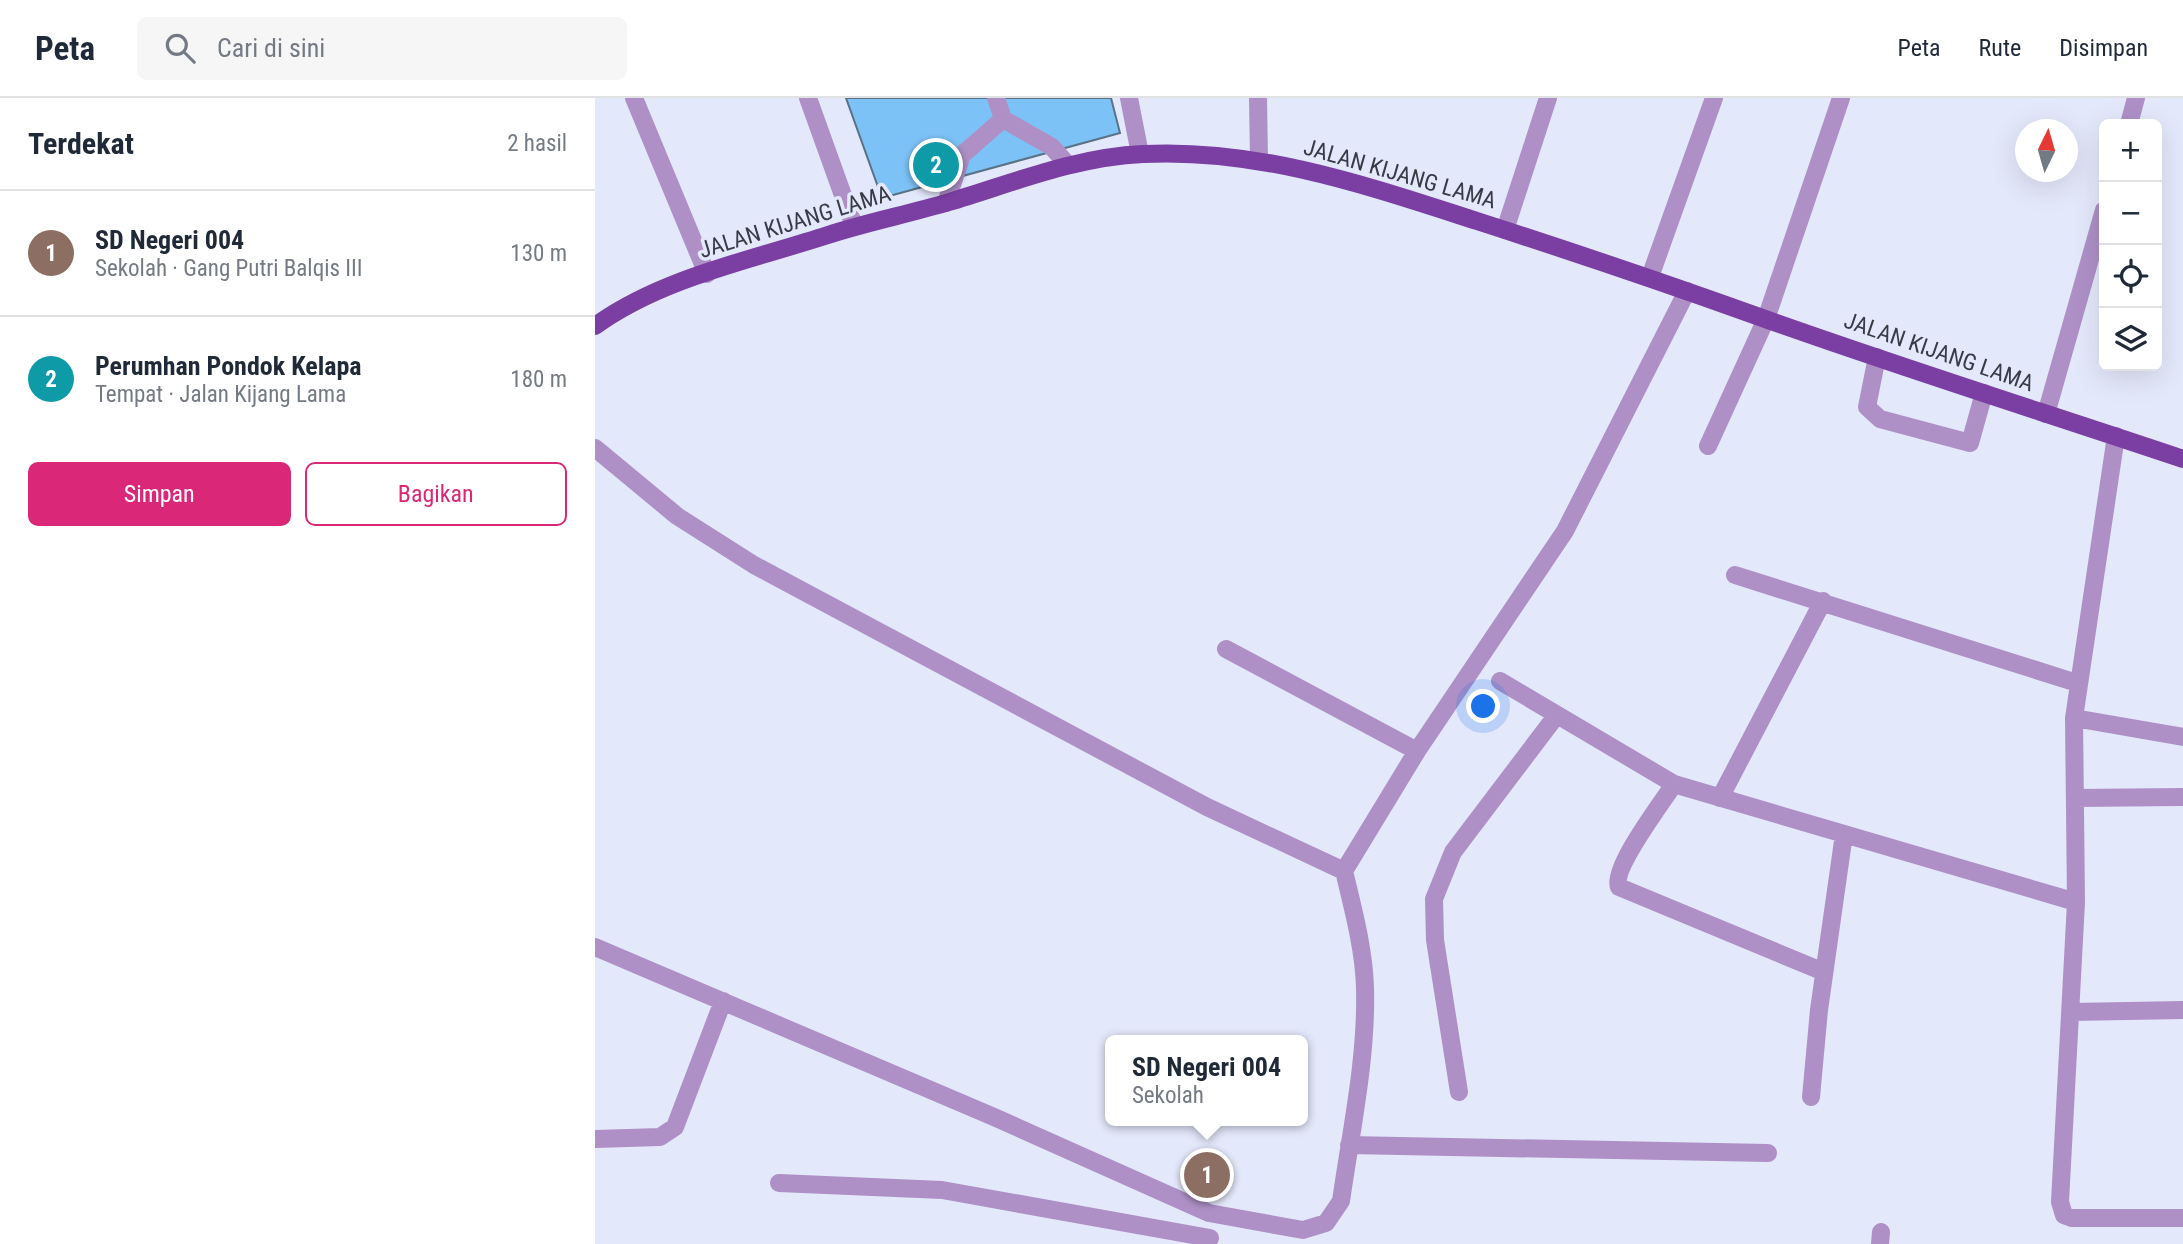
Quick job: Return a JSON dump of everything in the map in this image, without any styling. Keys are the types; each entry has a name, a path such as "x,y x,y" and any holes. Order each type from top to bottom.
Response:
{"main road":[{"name":"JALAN KIJANG LAMA","path":"595,326 616,311 647,296 706,274 855,226 946,203 1067,164 1140,153 1195,153 1259,160 1344,178 2183,458"}],"street":[{"path":"634,98 706,274"},
{"path":"808,98 855,226"},
{"path":"996,98 1003,120 1052,147 1067,164"},
{"path":"1129,98 1140,153"},
{"path":"1258,98 1259,160"},
{"path":"1505,230 1548,98"},
{"path":"1650,278 1714,98"},
{"path":"1708,446 1766,319 1841,98"},
{"path":"2130,119 2136,98"},
{"path":"946,203 962,155 1003,120"},
{"path":"2046,414 2099,228"},
{"path":"595,947 994,1117 1209,1213 1303,1230 1318,1227 1334,1216 1341,1201 1365,1024 1365,987 1359,936 1344,872 1417,751 1565,531 1688,291"},
{"path":"1877,357 1867,407 1880,419 1970,443 1984,393"},
{"path":"2116,436 2077,683 2074,718 2076,902 2061,1211 2073,1218 2183,1218"},
{"path":"595,448 677,516 754,565 1207,807 1344,872"},
{"path":"1735,575 2077,683"},
{"path":"1720,798 1823,601"},
{"path":"1226,649 1417,751"},
{"path":"1500,681 1674,784 2076,902"},
{"path":"1459,1092 1435,940 1434,899 1453,852 1556,716"},
{"path":"2074,718 2183,737"},
{"path":"1674,784 1622,864 1617,879 1619,887 1824,972"},
{"path":"2075,798 2183,797"},
{"path":"1811,1097 1824,972 1844,834"},
{"path":"595,1139 660,1137 675,1127 723,1001"},
{"path":"2071,1012 2183,1010"},
{"path":"1349,1145 1768,1153"},
{"path":"779,1183 942,1190 1210,1241 1209,1213"}],"building":[{"path":"846,98 1111,98 1120,133 882,198"}],"place":[{"name":"Perumhan Pondok Kelapa","path":"936,165"},
{"name":"SD Negeri 004","path":"1207,1175"}]}
